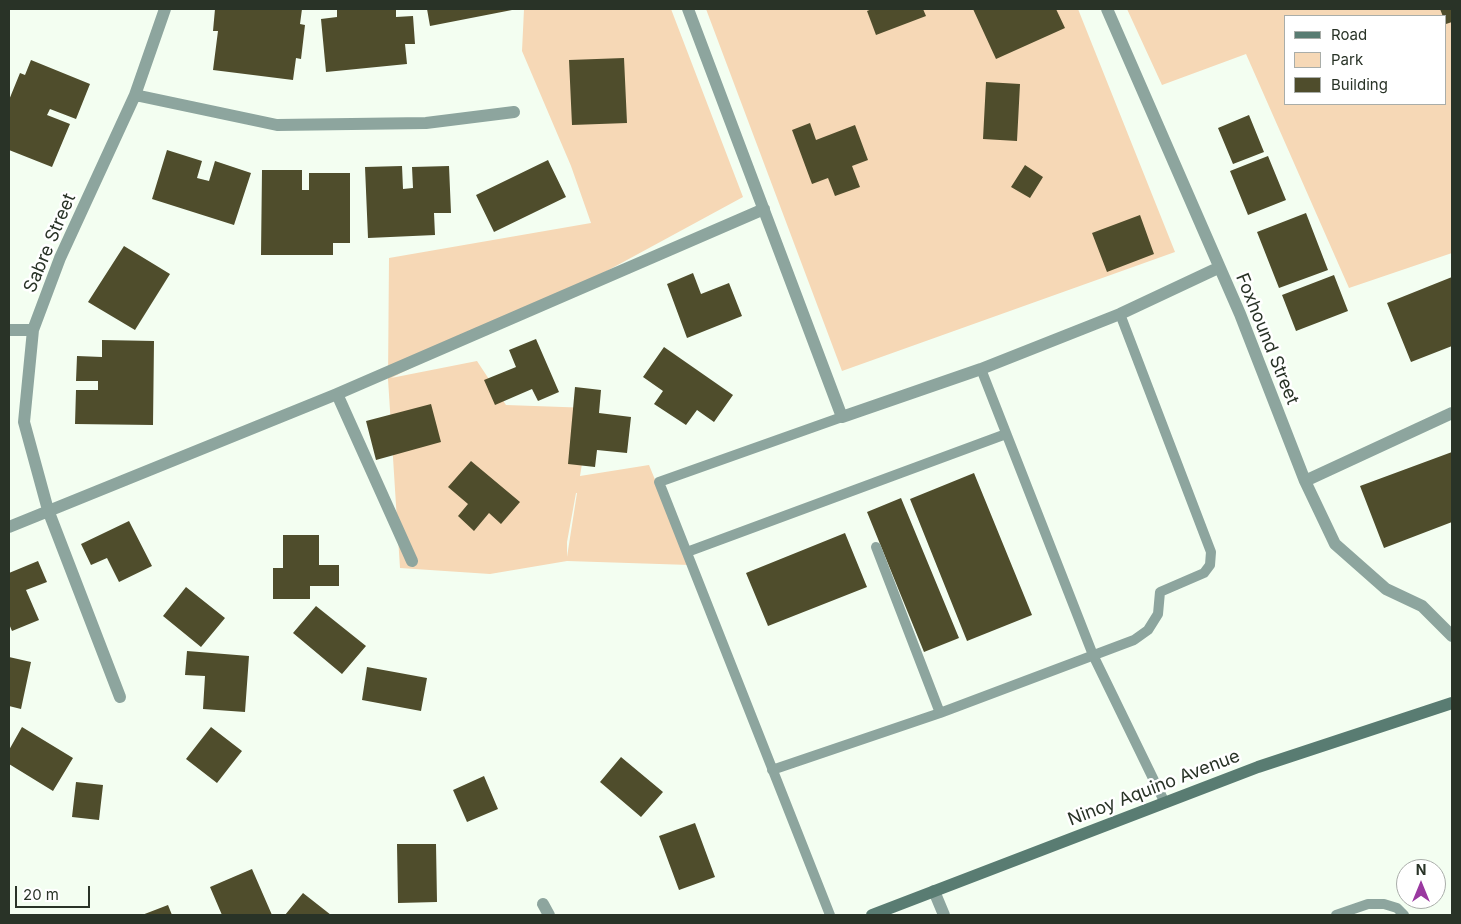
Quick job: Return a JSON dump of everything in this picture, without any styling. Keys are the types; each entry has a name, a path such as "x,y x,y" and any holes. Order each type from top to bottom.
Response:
{"main road":[{"name":"Ninoy Aquino Avenue","path":"872,915 1258,767 1452,703"}],"street":[{"name":"Sabre Street","path":"120,697 48,510 24,422 33,330 60,258 135,95 166,9"},
{"path":"688,9 842,417 980,369 1120,314 1218,268"},
{"name":"Foxhound Street","path":"1107,9 1218,268 1240,314 1305,481 1334,544 1386,590 1422,606 1452,636"},
{"path":"135,95 277,125 426,123 514,112"},
{"path":"9,527 338,394 764,209"},
{"path":"9,330 33,330"},
{"path":"338,394 412,561"},
{"path":"1305,481 1452,412"},
{"path":"934,891 944,915"}],"lane":[{"path":"772,770 940,713 1134,640 1148,630 1158,614 1160,592 1204,573 1210,565 1211,552 1120,314"},
{"path":"980,369 1094,655 1165,803"},
{"path":"830,915 659,482 842,417"},
{"path":"687,552 1006,434"},
{"path":"876,547 940,713"},
{"path":"1336,915 1368,904 1384,904 1397,908 1404,915"}],"green space":[{"path":"524,9 671,9 743,197 603,273 391,378 477,361 506,405 591,408 580,476 649,465 690,565 567,561 490,574 400,568 388,379 389,258 591,223 571,166 522,51","holes":["577,493 567,557 567,542"]},
{"path":"706,9 1078,9 1175,252 842,371"},
{"path":"1127,9 1452,9 1452,253 1349,288 1246,54 1162,85"}],"building":[{"path":"215,9 302,9 300,24 305,25 301,59 296,58 293,80 213,70 218,31 213,31"},
{"path":"337,9 396,9 396,17 413,16 415,44 405,44 407,64 326,72 321,19 337,17"},
{"path":"427,9 511,9 512,10 430,26"},
{"path":"872,9 923,9 926,16 876,35 867,11"},
{"path":"973,9 1056,9 1065,28 996,59"},
{"path":"1440,9 1452,9 1452,22 1446,24 1446,15 1442,15"},
{"path":"624,58 627,123 572,125 569,60"},
{"path":"31,60 90,84 76,119 50,109 47,115 70,124 52,167 9,150 9,100 20,73 25,75"},
{"path":"986,82 1020,84 1017,141 983,139"},
{"path":"1249,115 1264,152 1233,164 1218,128"},
{"path":"810,123 816,140 855,125 868,160 852,166 860,187 835,196 828,178 812,184 792,130"},
{"path":"167,150 202,161 197,178 209,181 215,161 251,173 234,225 152,199"},
{"path":"1268,156 1286,200 1248,215 1230,171"},
{"path":"548,160 566,197 494,232 476,195"},
{"path":"1025,165 1043,177 1030,198 1011,187"},
{"path":"402,166 403,189 413,188 412,167 449,166 451,213 434,213 435,235 368,238 365,167"},
{"path":"262,170 302,170 302,190 309,190 309,173 350,173 350,243 333,243 333,255 261,255"},
{"path":"1306,213 1328,270 1279,288 1257,232"},
{"path":"1140,215 1154,254 1107,272 1092,233"},
{"path":"124,246 170,274 135,330 88,302"},
{"path":"693,273 701,294 729,283 742,316 687,338 667,284"},
{"path":"1334,275 1348,311 1296,331 1282,295"},
{"path":"1452,277 1452,346 1411,362 1387,303"},
{"path":"536,339 559,392 538,401 532,389 495,405 484,380 516,367 509,350"},
{"path":"102,340 154,341 153,425 75,424 76,390 98,390 98,381 76,381 77,356 102,357"},
{"path":"664,347 733,395 714,422 697,410 686,425 654,404 663,391 643,377"},
{"path":"575,387 601,390 599,413 631,417 627,453 597,450 595,467 568,464"},
{"path":"431,404 441,442 376,460 366,421"},
{"path":"1452,452 1452,522 1384,548 1360,486"},
{"path":"471,461 520,502 501,524 489,513 474,531 458,516 468,504 448,487"},
{"path":"974,473 1032,615 967,641 910,499"},
{"path":"901,498 959,638 924,652 867,512"},
{"path":"129,521 152,566 119,582 107,558 91,565 81,544"},
{"path":"845,533 867,587 768,626 746,573"},
{"path":"283,535 319,535 319,565 339,565 339,586 310,586 310,599 273,599 273,568 283,568"},
{"path":"38,561 47,582 26,590 39,620 12,631 9,624 9,573"},
{"path":"186,587 225,618 201,647 163,616"},
{"path":"316,606 366,646 342,674 293,633"},
{"path":"187,651 249,656 245,712 203,709 205,676 185,675"},
{"path":"9,657 31,662 21,709 9,706"},
{"path":"367,667 427,678 421,711 362,700"},
{"path":"22,727 73,758 53,791 9,764 9,750"},
{"path":"211,727 242,751 217,783 186,759"},
{"path":"621,757 663,792 641,817 600,782"},
{"path":"484,776 498,809 467,822 453,790"},
{"path":"76,782 103,785 99,820 72,817"},
{"path":"695,823 715,877 679,890 659,836"},
{"path":"397,844 436,844 437,902 398,903"},
{"path":"252,869 272,915 222,915 210,887"},
{"path":"303,893 331,915 285,915"},
{"path":"168,905 172,915 142,915"}]}
